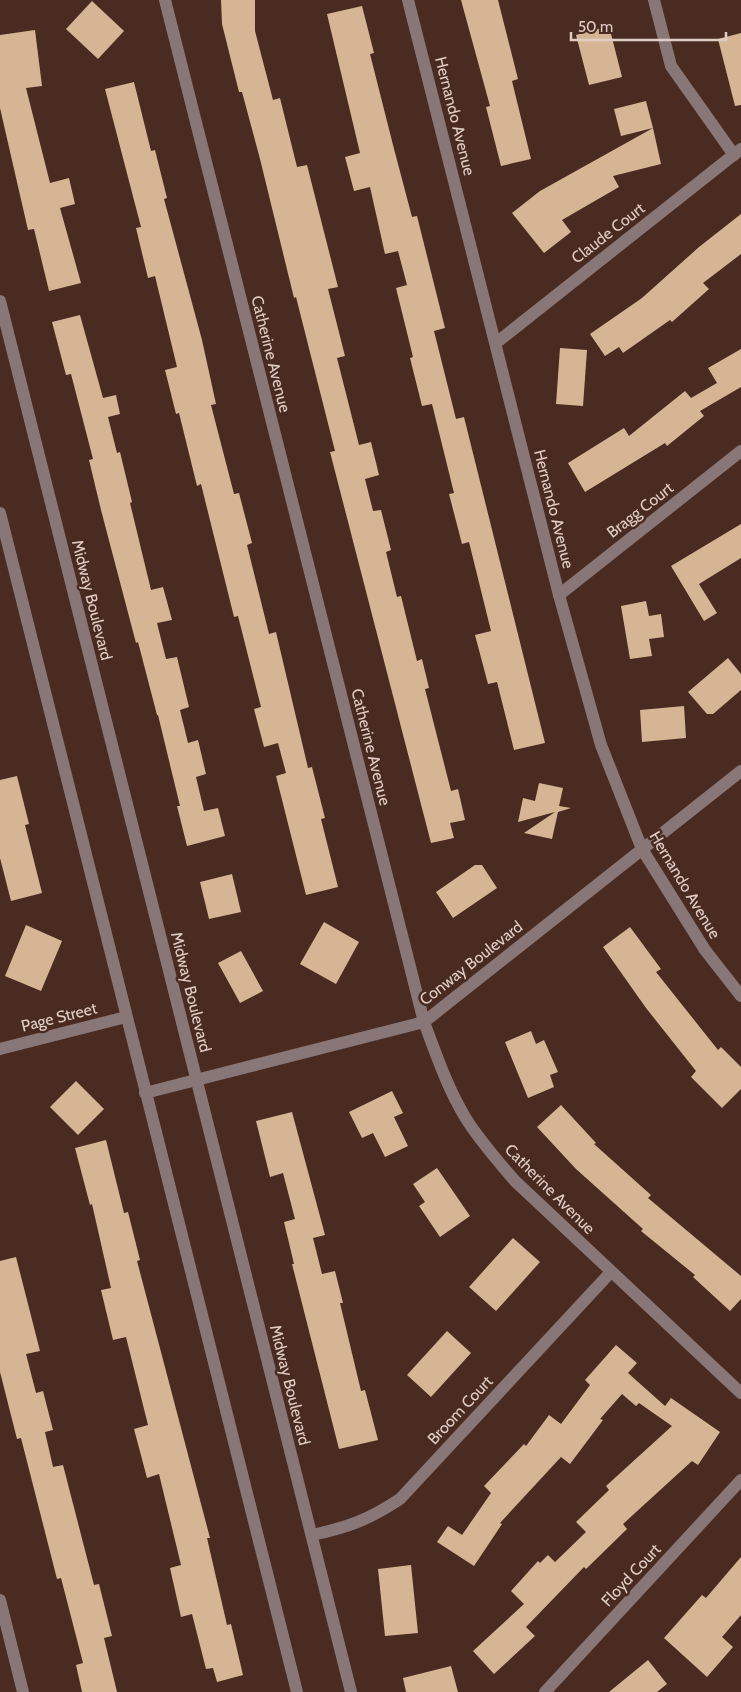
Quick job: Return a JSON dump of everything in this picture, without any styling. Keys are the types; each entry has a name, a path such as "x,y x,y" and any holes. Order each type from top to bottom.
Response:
{"street":[{"name":"Catherine Avenue","path":"165,0 424,1022 451,1090 483,1143 515,1181 741,1393"},
{"name":"Hernando Avenue","path":"408,0 559,595 601,745 642,849 705,950 741,996"},
{"path":"654,0 671,66 737,152"},
{"name":"Claude Court","path":"496,343 737,152"},
{"name":"Midway Boulevard","path":"0,301 351,1692"},
{"name":"Bragg Court","path":"559,595 741,451"},
{"path":"0,513 297,1692"},
{"name":"Conway Boulevard","path":"145,1093 424,1022 741,771"},
{"name":"Page Street","path":"0,1049 126,1017"},
{"name":"Broom Court","path":"312,1535 346,1527 374,1516 400,1499 610,1272"},
{"name":"Floyd Court","path":"545,1692 741,1480"},
{"path":"0,1600 23,1692"}],"building":[{"path":"221,0 255,0 255,31 273,100 280,98 297,167 307,165 338,287 328,289 345,356 337,358 359,445 371,442 379,475 365,479 373,511 381,510 391,550 386,552 397,597 401,596 417,661 422,659 429,688 425,689 451,791 458,789 465,820 450,823 454,838 431,843 330,452 335,451 296,297 294,298 260,159 242,92 239,92 222,24"},
{"path":"461,0 498,0 518,79 512,81 531,159 501,166 486,107 490,106"},
{"path":"92,1 124,31 98,59 66,29"},
{"path":"362,6 374,53 370,54 393,145 412,217 417,216 445,328 434,331 456,419 464,417 545,743 514,750 497,682 488,684 475,635 491,631 469,542 462,544 449,494 454,493 432,404 422,406 410,358 413,357 396,288 407,285 398,251 385,254 370,187 354,191 345,157 360,153 327,14"},
{"path":"609,26 622,77 589,85 576,35"},
{"path":"35,30 42,86 26,88 50,183 69,178 75,204 60,208 81,283 49,291 34,229 28,230 0,108 0,35"},
{"path":"741,33 741,105 735,106 718,39"},
{"path":"134,82 151,151 155,150 167,198 164,199 202,340 216,404 211,405 234,494 239,493 252,543 247,545 269,634 276,632 308,768 312,767 325,818 321,819 338,887 306,895 276,776 286,773 278,743 264,747 254,709 261,707 238,616 234,617 201,484 197,486 179,413 176,414 165,370 177,367 155,276 148,278 136,228 141,227 105,89"},
{"path":"646,101 653,128 621,136 614,109"},
{"path":"653,128 661,164 613,176 619,187 562,220 571,232 544,253 512,213 540,191"},
{"path":"741,214 741,254 703,283 709,289 672,322 670,320 623,353 619,347 605,356 590,334 642,298 699,247"},
{"path":"80,315 103,398 116,395 120,414 108,417 117,453 120,452 151,590 163,587 172,620 157,623 166,659 177,657 189,707 180,710 188,743 198,740 206,774 196,777 204,811 218,808 225,836 187,846 177,806 180,806 158,715 138,642 136,643 101,510 89,460 93,459 71,374 66,375 52,322"},
{"path":"560,348 587,350 583,406 556,404"},
{"path":"741,349 741,387 700,411 704,416 667,446 665,443 585,492 568,463 624,428 629,436 685,391 691,398 717,383 708,368"},
{"path":"741,524 741,558 699,584 717,613 704,621 671,566"},
{"path":"646,601 649,616 661,614 664,637 649,639 652,656 630,659 621,606"},
{"path":"728,658 741,674 741,690 713,714 707,714 688,692"},
{"path":"684,706 686,738 642,742 640,710"},
{"path":"17,776 29,824 25,825 42,893 11,901 0,858 0,780"},
{"path":"539,783 563,788 559,806 571,808 558,812 552,839 524,833 555,812 518,822 523,798 535,801"},
{"path":"475,865 482,865 497,888 453,918 436,892"},
{"path":"232,874 241,912 209,919 200,882"},
{"path":"324,922 359,942 336,984 300,964"},
{"path":"26,925 62,941 41,991 5,976"},
{"path":"630,927 661,969 656,972 718,1050 721,1047 741,1067 741,1089 722,1108 691,1077 696,1071 646,1008 603,947"},
{"path":"241,951 263,991 240,1003 218,963"},
{"path":"531,1031 536,1044 544,1040 558,1072 550,1075 554,1087 528,1098 505,1042"},
{"path":"76,1081 104,1109 78,1135 50,1107"},
{"path":"392,1091 403,1113 394,1117 408,1146 385,1157 373,1133 362,1138 349,1112"},
{"path":"561,1105 596,1143 594,1144 651,1195 648,1198 741,1276 741,1299 730,1311 693,1277 695,1275 641,1231 643,1229 576,1169 537,1127"},
{"path":"292,1112 325,1235 313,1238 322,1274 335,1271 343,1303 340,1303 361,1391 365,1390 378,1440 339,1449 292,1264 294,1264 284,1222 295,1219 283,1173 270,1177 256,1121"},
{"path":"106,1140 124,1213 128,1212 140,1260 137,1261 210,1538 207,1538 227,1625 231,1624 243,1675 217,1682 213,1668 206,1669 192,1614 181,1617 170,1568 181,1565 159,1474 147,1478 134,1429 148,1425 126,1337 113,1340 101,1290 111,1288 92,1204 90,1205 75,1148"},
{"path":"437,1168 470,1216 440,1237 419,1206 425,1202 413,1184"},
{"path":"513,1238 540,1262 496,1311 469,1287"},
{"path":"16,1257 40,1351 26,1354 36,1393 43,1391 53,1430 45,1432 53,1467 63,1465 94,1585 99,1584 112,1636 104,1638 117,1692 82,1692 76,1665 83,1663 61,1578 57,1579 21,1438 17,1439 0,1372 0,1261"},
{"path":"447,1331 471,1353 431,1397 407,1375"},
{"path":"616,1345 637,1363 628,1373 665,1406 671,1398 720,1432 698,1465 692,1461 623,1524 627,1529 586,1569 584,1567 526,1627 535,1636 494,1674 473,1651 524,1604 511,1591 538,1561 540,1563 548,1555 555,1562 586,1532 576,1522 609,1490 606,1486 672,1426 639,1403 636,1406 622,1394 600,1419 603,1420 570,1464 561,1457 500,1523 502,1524 474,1566 437,1542 448,1526 462,1535 491,1493 484,1486 524,1444 526,1446 549,1415 561,1424 590,1385 585,1380"},
{"path":"741,1557 741,1615 722,1637 733,1647 707,1677 664,1638 702,1595 706,1598"},
{"path":"411,1565 418,1633 385,1636 378,1569"},
{"path":"648,1660 667,1684 657,1692 609,1692"},
{"path":"451,1666 458,1692 406,1692 403,1678"}]}
